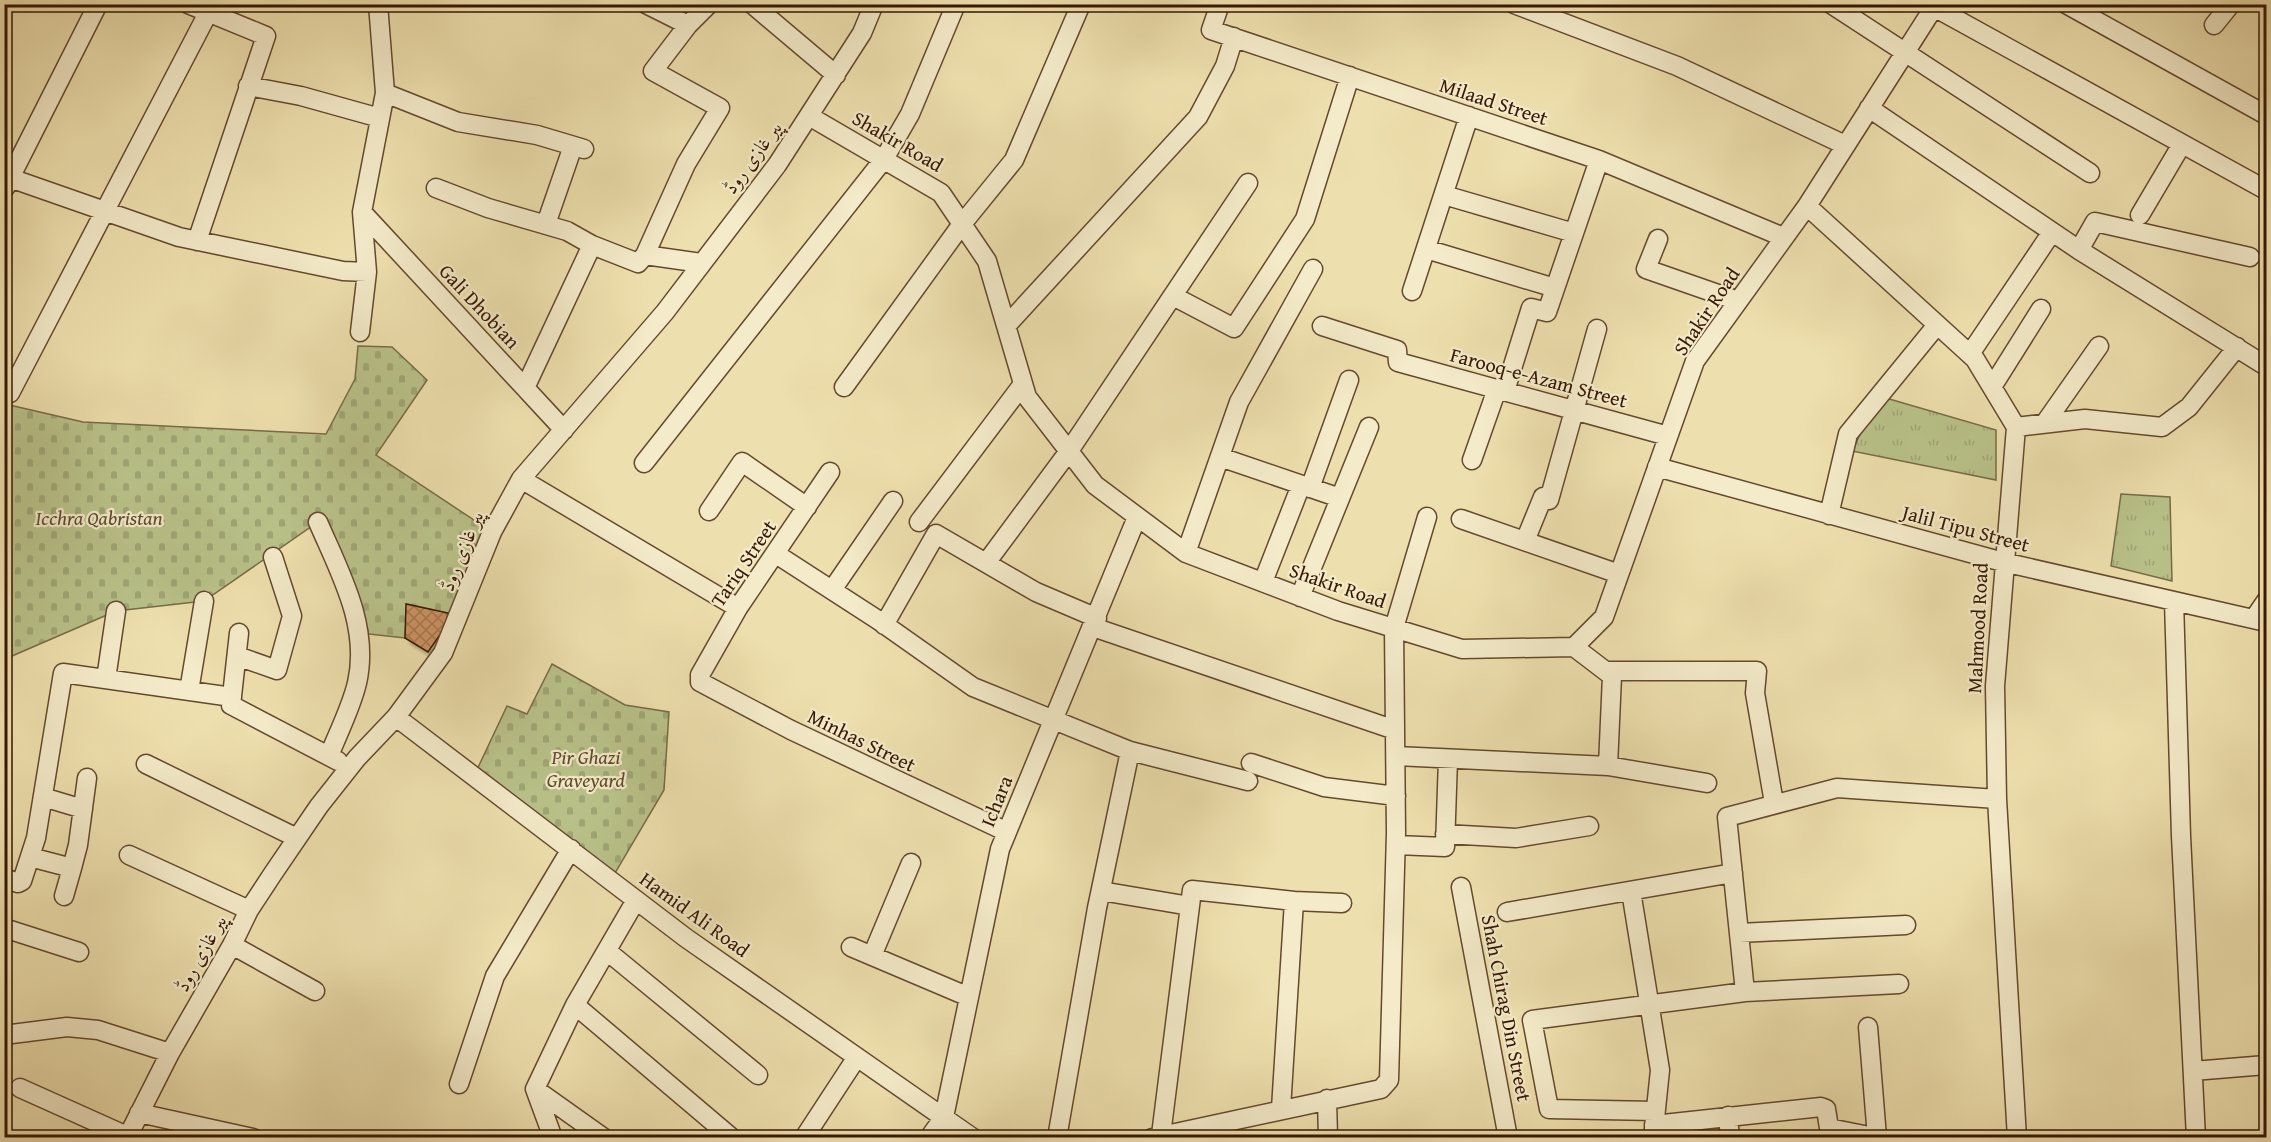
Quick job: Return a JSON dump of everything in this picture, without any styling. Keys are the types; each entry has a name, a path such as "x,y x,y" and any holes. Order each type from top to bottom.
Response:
{"street":[{"path":"98,4 7,184 104,211 196,241 343,271 367,272"},
{"path":"188,4 266,36 196,241"},
{"path":"360,332 367,272 362,212 385,93 378,4"},
{"path":"646,4 688,25"},
{"path":"436,188 488,208 567,231 592,245 638,263 645,255 686,164 720,108 653,71 688,25 709,4"},
{"path":"752,4 836,75"},
{"name":"پیر غازی روڈ","path":"127,1137 170,1053 232,945 249,910 297,838 350,767 396,717 443,654 492,532 521,479 665,312 777,165 862,33 874,4"},
{"path":"644,463 884,159 910,114 956,4"},
{"path":"844,387 962,224 1014,160 1081,4"},
{"name":"Milaad Street","path":"1220,4 1210,30 1599,160 1783,237"},
{"path":"1515,4 1677,66 1845,145"},
{"path":"1831,4 1905,50 2090,173"},
{"path":"2066,4 2266,115"},
{"path":"2214,25 2231,4"},
{"path":"1935,6 2266,190"},
{"name":"Shakir Road","path":"809,116 941,193 987,261 1027,396 1095,485 1186,553 1300,597 1462,649 1574,647 1604,616 1695,361 1807,206 1935,6"},
{"path":"4,391 10,393 208,13"},
{"path":"1006,326 1198,117 1225,66 1234,38"},
{"path":"1173,296 1233,328 1305,219 1350,76"},
{"path":"248,86 301,96 380,118"},
{"path":"385,93 458,122 537,135 578,148 546,224"},
{"path":"1869,108 2079,250 2266,366"},
{"path":"1412,291 1469,116"},
{"path":"2140,215 2182,144"},
{"path":"1472,460 1532,308 1547,312 1599,160"},
{"path":"987,563 1069,452 1248,183"},
{"path":"1444,195 1574,233"},
{"path":"1807,206 1970,354 2016,427 2085,419 2162,427 2189,407 2237,348"},
{"name":"Gali Dhobian","path":"362,212 564,430"},
{"path":"2079,250 2095,222 2250,256"},
{"path":"1970,354 2052,232"},
{"path":"1658,239 1646,269 1738,301"},
{"path":"525,388 592,245"},
{"path":"1426,249 1555,288"},
{"path":"645,255 701,262"},
{"path":"1186,553 1239,402 1313,269"},
{"path":"1992,387 2041,309"},
{"name":"Farooq-e-Azam Street","path":"1322,326 1397,350 1398,362 1668,436"},
{"path":"1829,515 1848,434 1937,326"},
{"path":"1525,541 1543,497 1549,500 1597,329"},
{"path":"2045,423 2099,346"},
{"path":"1263,582 1349,380"},
{"path":"919,522 1023,384"},
{"path":"1300,597 1369,427"},
{"name":"Mahmood Road","path":"2016,427 2003,562 1995,686 1997,799 2017,1137"},
{"path":"1220,457 1340,498"},
{"path":"709,511 742,462 807,507"},
{"name":"Jalil Tipu Street","path":"1657,467 2003,562 2261,620"},
{"name":"Tariq Street","path":"700,682 700,675 738,608 830,472"},
{"path":"521,479 738,608"},
{"path":"832,590 893,501"},
{"name":"Ichara","path":"944,1117 1000,849 1055,721 1137,517"},
{"path":"1342,903 1294,901 1192,890 1156,1136 1216,1131 1281,1109 1381,1089 1389,1080 1396,845 1394,628 1427,517"},
{"path":"1461,519 1619,574"},
{"path":"318,522 350,597 362,641 357,684 329,756"},
{"path":"884,625 936,534 1095,623 1395,730"},
{"path":"776,554 973,687 1130,750 1248,781"},
{"path":"237,656 277,670 292,616 273,556"},
{"path":"189,691 204,601"},
{"path":"2174,601 2181,836 2196,1137"},
{"path":"2261,620 2266,601"},
{"path":"106,679 116,611"},
{"path":"239,633 231,705 350,767"},
{"path":"1574,647 1612,676 1608,766"},
{"path":"1606,671 1757,671 1755,693 1774,803"},
{"path":"4,878 20,883 30,857 43,797 63,673 232,697"},
{"name":"Minhas Street","path":"700,682 823,746 1007,832"},
{"name":"Hamid Ali Road","path":"396,717 686,938 973,1137"},
{"path":"1057,1137 1101,891 1130,750"},
{"path":"1396,756 1608,766 1707,783"},
{"path":"1396,845 1445,847 1448,759"},
{"path":"1251,763 1324,787 1396,796"},
{"path":"146,764 297,838"},
{"path":"64,896 78,845 87,778"},
{"path":"1745,992 1727,817 1837,788 1997,799"},
{"path":"43,797 83,809"},
{"path":"1445,834 1516,838 1589,826"},
{"path":"459,1084 495,976 571,849"},
{"path":"129,855 249,910"},
{"path":"30,857 72,868"},
{"path":"872,956 911,863"},
{"path":"1507,912 1733,873"},
{"name":"Shah Chirag Din Street","path":"1461,887 1508,1137"},
{"path":"1101,891 1190,906"},
{"path":"1631,891 1652,1006 1660,1070 1654,1125"},
{"path":"553,1137 535,1089 575,1005 636,900"},
{"path":"1281,1109 1294,901"},
{"path":"1739,933 1906,926"},
{"path":"4,928 79,952"},
{"path":"232,945 315,991"},
{"path":"851,947 969,998"},
{"path":"607,951 758,1075"},
{"path":"1868,1027 1878,1137 1830,1133 1826,1109 1821,1107 1654,1125 1549,1109 1532,1020 1745,992 1899,984"},
{"path":"575,1005 732,1137"},
{"path":"4,1035 67,1027 98,1030 170,1053"},
{"path":"804,1137 857,1057"},
{"path":"2193,1071 2266,1065"},
{"path":"20,1088 127,1137"},
{"path":"535,1089 604,1137"},
{"path":"1327,1099 1328,1137"},
{"path":"139,1113 253,1137"},
{"path":"1728,1116 1730,1137"},
{"path":"929,1137 944,1117"}],"green space":[{"name":"Icchra Qabristan","path":"358,346 392,347 427,380 376,455 492,532 460,616 407,604 405,638 360,633 318,522 204,601 116,611 5,659 5,404 83,422 326,434 355,379"},
{"path":"1879,396 1996,430 1996,480 1852,451"},
{"path":"2121,494 2170,497 2172,581 2111,566"},
{"name":"Pir Ghazi Graveyard","path":"552,664 625,705 669,712 664,790 611,880 474,776 507,706 527,714"}],"building":[{"path":"406,604 448,613 446,626 428,652 405,638"}]}
